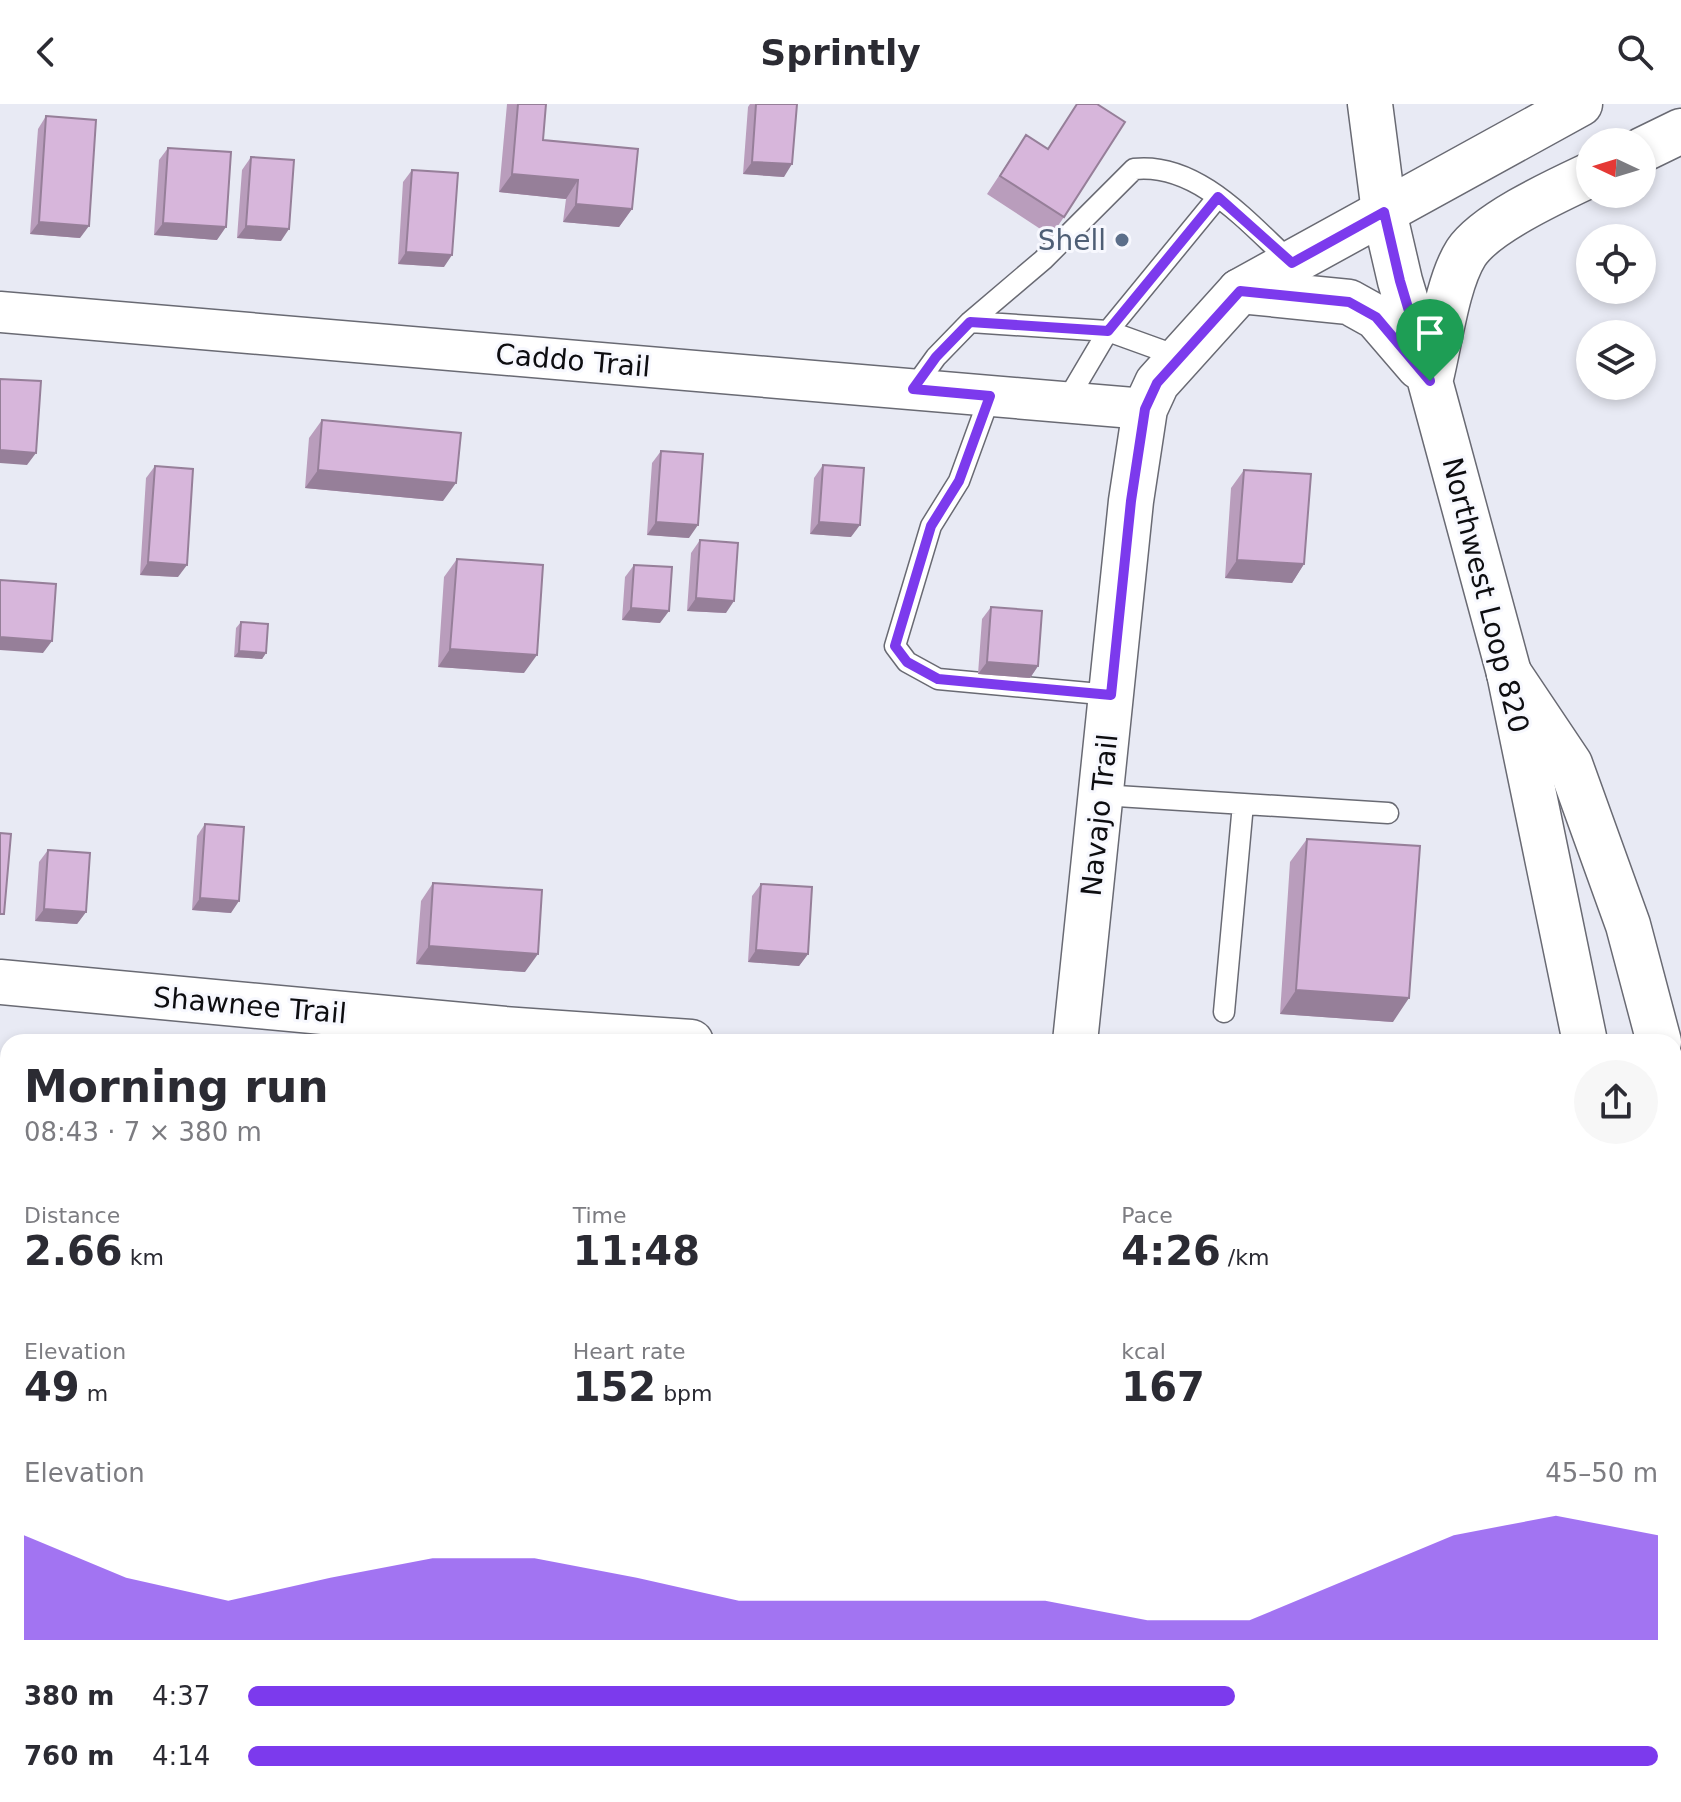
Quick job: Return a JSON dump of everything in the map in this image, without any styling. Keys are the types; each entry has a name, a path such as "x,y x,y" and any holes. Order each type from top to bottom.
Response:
{"main road":[{"name":"Northwest Loop 820","path":"1370,104 1384,212 1400,281 1509,673 1583,1034"},
{"name":"Navajo Trail","path":"1076,1034 1131,501 1145,409 1157,383 1240,291 1580,104"},
{"path":"1656,143 1681,131"},
{"path":"1430,381 1455,275 1467,251 1498,223 1576,182"},
{"path":"1240,291 1349,302 1376,317 1430,381"},
{"path":"1509,673 1570,764 1628,925 1657,1034"},
{"name":"Shawnee Trail","path":"0,982 577,1034"}],"street":[{"name":"Caddo Trail","path":"0,312 1145,409"}],"lane":[{"path":"913,389 936,357 970,322 1043,260 1134,169 1151,167 1182,176 1218,197 1292,263"},
{"path":"1066,402 1108,331 1218,197"},
{"path":"970,322 1108,331 1180,357"},
{"path":"990,396 959,481 931,526 895,646 907,662 938,679 1111,695"},
{"path":"1101,795 1388,813"},
{"path":"1224,1012 1243,804"}],"building":[{"path":"518,104 546,104 543,140 638,149 632,209 576,204 578,180 512,174"},
{"path":"756,104 797,104 792,164 752,162"},
{"path":"1077,104 1097,104 1125,122 1064,217 1000,176 1026,135 1048,149"},
{"path":"46,116 96,120 89,226 39,222"},
{"path":"168,148 231,152 226,227 163,223"},
{"path":"251,157 294,160 289,229 246,226"},
{"path":"412,170 458,173 452,255 406,252"},
{"path":"0,379 41,381 36,453 0,450"},
{"path":"322,420 461,433 456,483 318,470"},
{"path":"661,451 703,454 698,525 656,522"},
{"path":"823,465 864,468 860,525 819,522"},
{"path":"155,466 193,469 187,565 148,562"},
{"path":"1244,470 1311,474 1304,564 1237,560"},
{"path":"700,540 738,543 734,601 696,598"},
{"path":"457,559 543,565 537,655 450,649"},
{"path":"634,565 672,567 669,611 631,608"},
{"path":"0,580 56,584 52,641 0,637"},
{"path":"991,607 1042,611 1038,666 987,662"},
{"path":"241,622 268,624 266,653 239,651"},
{"path":"205,824 244,827 239,901 200,898"},
{"path":"0,833 11,834 4,914 0,914"},
{"path":"1307,839 1420,846 1409,998 1296,990"},
{"path":"48,850 90,853 86,912 44,909"},
{"path":"433,883 542,890 538,954 429,946"},
{"path":"761,884 812,887 808,954 756,950"}],"place":[{"name":"Shell","path":"1122,240"}],"route":[{"path":"1218,197 1292,263 1384,212 1400,281 1430,381 1376,317 1349,302 1240,291 1157,383 1145,409 1131,501 1111,695 938,679 907,662 895,646 931,526 959,481 990,396 913,389 936,357 970,322 1108,331 1218,197"}]}
